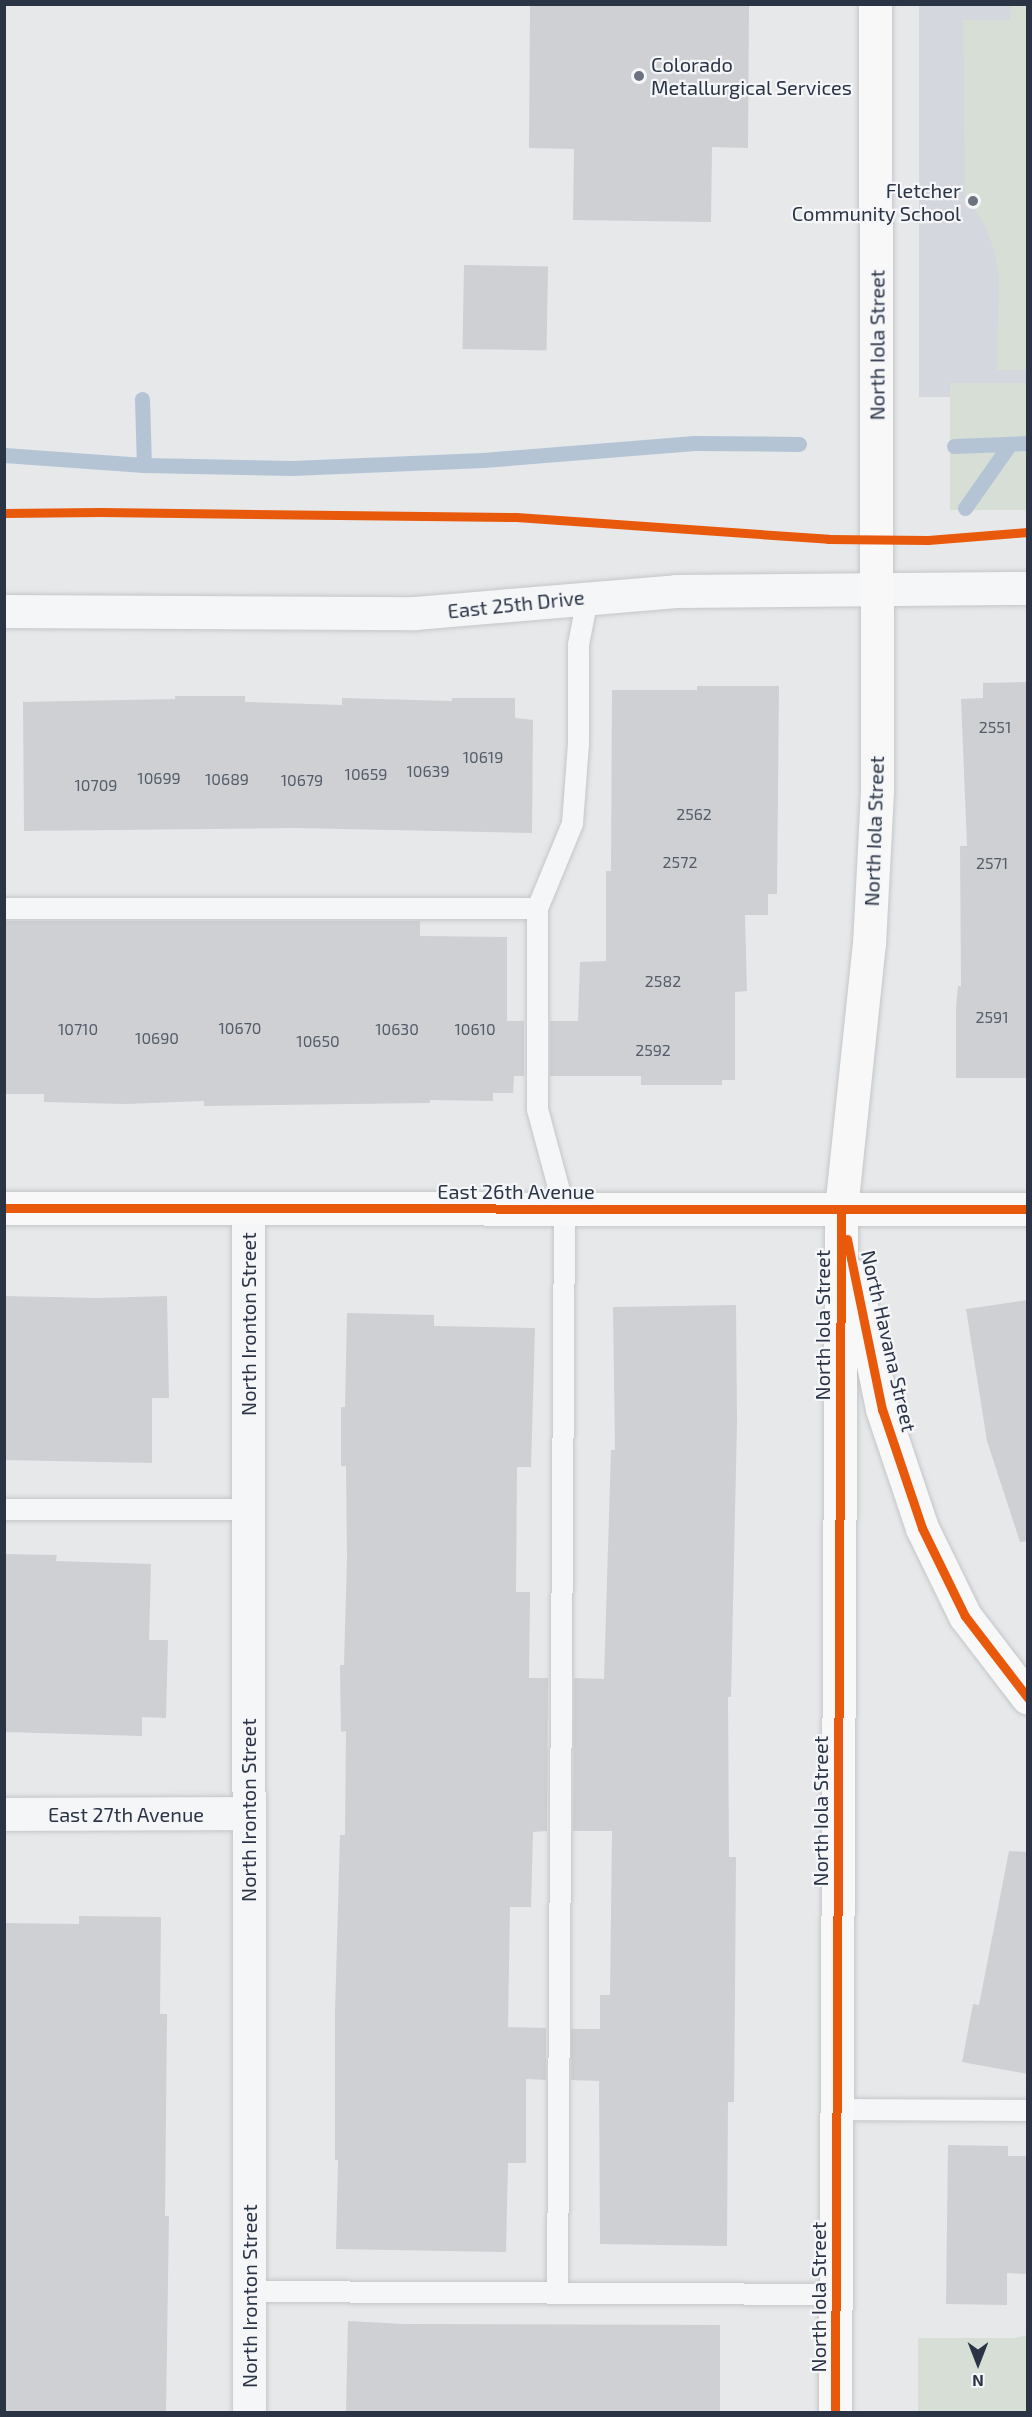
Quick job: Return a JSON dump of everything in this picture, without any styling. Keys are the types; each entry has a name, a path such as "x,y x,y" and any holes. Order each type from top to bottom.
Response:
{"street":[{"name":"North Iola Street","path":"835,2412 841,1209 870,923 877,780 875,4"},
{"name":"East 25th Drive","path":"4,611 416,613 676,591 1028,588"},
{"name":"East 26th Avenue","path":"4,1208 1028,1209"},
{"name":"North Ironton Street","path":"248,1208 249,2412"},
{"name":"North Havana Street","path":"841,1209 882,1409 922,1528 966,1616 1028,1698"},
{"name":"East 27th Avenue","path":"4,1814 248,1813"}],"lane":[{"path":"557,2293 564,1209 537,1109 537,908 572,823 578,744 578,644 587,598"},
{"path":"4,908 537,908"},
{"path":"4,1509 248,1509"},
{"path":"837,2109 1028,2110"},
{"path":"249,2291 836,2294"}],"shaded area":[{"name":"Fletcher Community School","path":"919,5 1027,5 1027,397 919,397"},
{"path":"1011,5 1028,5 1027,370 997,370 999,276 994,249 983,222 965,195 963,20 1010,20"},
{"path":"950,383 1027,383 1027,510 950,510"},
{"path":"1027,2335 1027,2412 918,2412 918,2338 1015,2338"}],"building":[{"name":"Colorado Metallurgical Services","path":"530,4 749,4 748,148 712,147 711,222 573,220 574,149 529,148"},
{"path":"464,265 548,266 547,350 463,349"},
{"path":"1028,682 1028,1078 956,1078 956,1008 958,986 961,986 960,846 967,846 961,699 983,698 983,683"},
{"path":"697,686 779,686 777,894 768,894 768,915 745,915 747,991 735,992 735,1080 722,1080 722,1085 641,1085 641,1076 550,1076 550,1021 578,1021 580,962 606,961 606,871 611,871 612,690 697,690"},
{"path":"175,696 245,696 245,702 342,705 342,698 452,701 452,698 515,698 515,718 533,720 532,833 294,828 24,831 23,702 175,699"},
{"path":"4,921 420,921 420,936 507,937 507,1021 524,1021 524,1076 514,1076 513,1093 493,1093 493,1101 430,1100 430,1103 204,1106 204,1101 125,1104 44,1102 44,1094 4,1094"},
{"path":"4,1296 99,1298 167,1296 169,1398 152,1398 152,1463 4,1460"},
{"path":"1028,1300 1028,1541 1020,1542 987,1441 966,1309"},
{"path":"736,1305 737,1422 731,1697 728,1697 729,1857 736,1857 734,2102 728,2102 727,2246 600,2244 599,2081 571,2080 571,2029 600,2029 600,1995 610,1995 612,1831 573,1831 574,1678 604,1679 611,1450 615,1450 613,1307"},
{"path":"347,1313 434,1315 434,1326 535,1328 531,1467 517,1467 516,1592 530,1592 529,1678 548,1678 547,1831 533,1832 531,1907 510,1907 508,2027 546,2028 546,2080 526,2079 526,2163 508,2163 506,2252 336,2249 338,2160 335,2160 335,2012 340,1835 345,1835 346,1731 341,1732 340,1665 344,1665 347,1557 346,1466 341,1466 341,1407 345,1407"},
{"path":"4,1554 57,1555 56,1561 151,1564 149,1640 168,1640 166,1718 142,1717 142,1736 4,1732"},
{"path":"1009,1851 1028,1852 1028,2074 962,2062 973,2004 979,2005"},
{"path":"79,1916 161,1917 160,2014 167,2014 165,2216 169,2216 166,2412 4,2412 4,1923 79,1924"},
{"path":"948,2145 1008,2146 1008,2156 1028,2156 1028,2274 1007,2273 1007,2305 946,2304"},
{"path":"348,2321 404,2324 720,2325 720,2412 346,2412"}],"waterway":[{"path":"142,399 144,465"},
{"path":"4,455 144,465 292,468 483,460 694,443 799,444"},
{"path":"954,446 1028,443"},
{"path":"965,508 1010,444"}],"cycle path":[{"path":"4,513 516,517 828,539 928,540 1028,532"},
{"path":"4,1208 1028,1209"},
{"path":"835,2412 841,1209"},
{"path":"847,1239 882,1409 922,1528 965,1616 1028,1698"}],"place":[{"name":"Colorado Metallurgical Services","path":"639,76"},
{"name":"Fletcher Community School","path":"973,201"}]}
